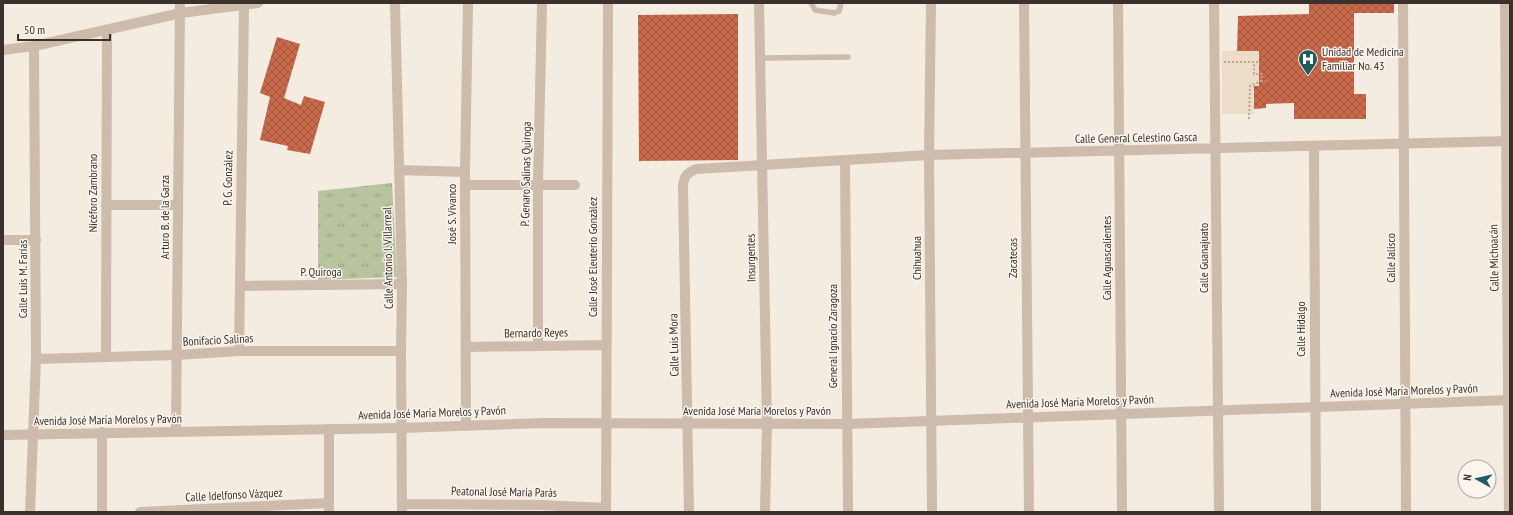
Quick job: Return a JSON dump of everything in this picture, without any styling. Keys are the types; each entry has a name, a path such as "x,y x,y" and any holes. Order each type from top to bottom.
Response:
{"street":[{"path":"3,50 34,46 107,31 181,8 258,3"},
{"name":"Calle Antonio I. Villarreal","path":"395,3 402,284 402,508"},
{"name":"José S. Vivanco","path":"466,426 465,172 468,3"},
{"name":"P. Genaro Salinas Quiroga","path":"538,346 538,184 542,3"},
{"name":"Calle José Eleuterio González","path":"606,510 605,424 608,3"},
{"name":"Insurgentes","path":"759,3 763,164 766,423 765,512"},
{"name":"Chihuahua","path":"931,3 930,155 932,512"},
{"name":"Zacatecas","path":"1024,3 1029,512"},
{"name":"Calle Aguascalientes","path":"1118,3 1120,152 1120,413 1122,512"},
{"name":"Calle Guanajuato","path":"1214,3 1219,512"},
{"name":"Calle Jalisco","path":"1403,3 1406,512"},
{"name":"Calle Michoacán","path":"1505,3 1508,141 1509,512"},
{"name":"P. G. González","path":"239,351 244,5"},
{"name":"Arturo B. de la Garza","path":"176,431 181,8"},
{"name":"Nicéforo Zambrano","path":"106,356 107,31"},
{"name":"Calle Luis M. Farías","path":"30,512 36,359 34,46"},
{"name":"Calle General Celestino Gasca","path":"684,178 689,172 696,169 930,155 1120,152 1508,141"},
{"name":"Calle Hidalgo","path":"1314,146 1316,512"},
{"name":"General Ignacio Zaragoza","path":"845,161 848,512"},
{"path":"400,170 465,172"},
{"name":"Calle Luis Mora","path":"684,178 689,424 689,512"},
{"path":"465,185 538,184 575,186"},
{"path":"106,205 178,205"},
{"path":"3,240 36,240"},
{"name":"P. Quiroga","path":"240,286 402,284"},
{"name":"Bernardo Reyes","path":"466,347 606,345"},
{"name":"Bonifacio Salinas","path":"36,359 177,355 239,351 401,351"},
{"name":"Avenida José María Morelos y Pavón","path":"3,435 102,432 401,428 543,423 847,424 932,419 1315,408 1509,400"},
{"path":"329,429 329,508"},
{"path":"102,432 102,512"},
{"name":"Calle Idelfonso Vázquez","path":"140,512 329,508"},
{"name":"Peatonal José María Parás","path":"402,508 543,508 606,510"}],"lane":[{"path":"811,3 815,10 834,13 839,11 841,3"},
{"path":"761,58 848,57"}],"path":[{"path":"1215,62 1259,62"},
{"path":"1254,62 1254,74 1262,74 1261,81"},
{"path":"1249,119 1250,86 1261,81 1266,81"}],"green space":[{"path":"392,183 397,277 318,280 318,191"}],"shaded area":[{"path":"1222,51 1259,51 1266,86 1254,86 1254,114 1222,114"}],"building":[{"path":"1309,3 1394,3 1394,13 1354,13 1354,94 1366,94 1366,119 1294,119 1294,103 1266,104 1266,108 1254,109 1254,86 1259,86 1259,51 1237,51 1238,16 1309,14"},
{"path":"738,14 738,160 639,161 638,15"},
{"path":"277,37 300,44 284,98 301,105 304,96 325,102 310,154 287,150 288,146 260,140 270,97 260,93"}],"place":[{"name":"Unidad de Medicina Familiar No. 43","path":"1308,76"}]}
